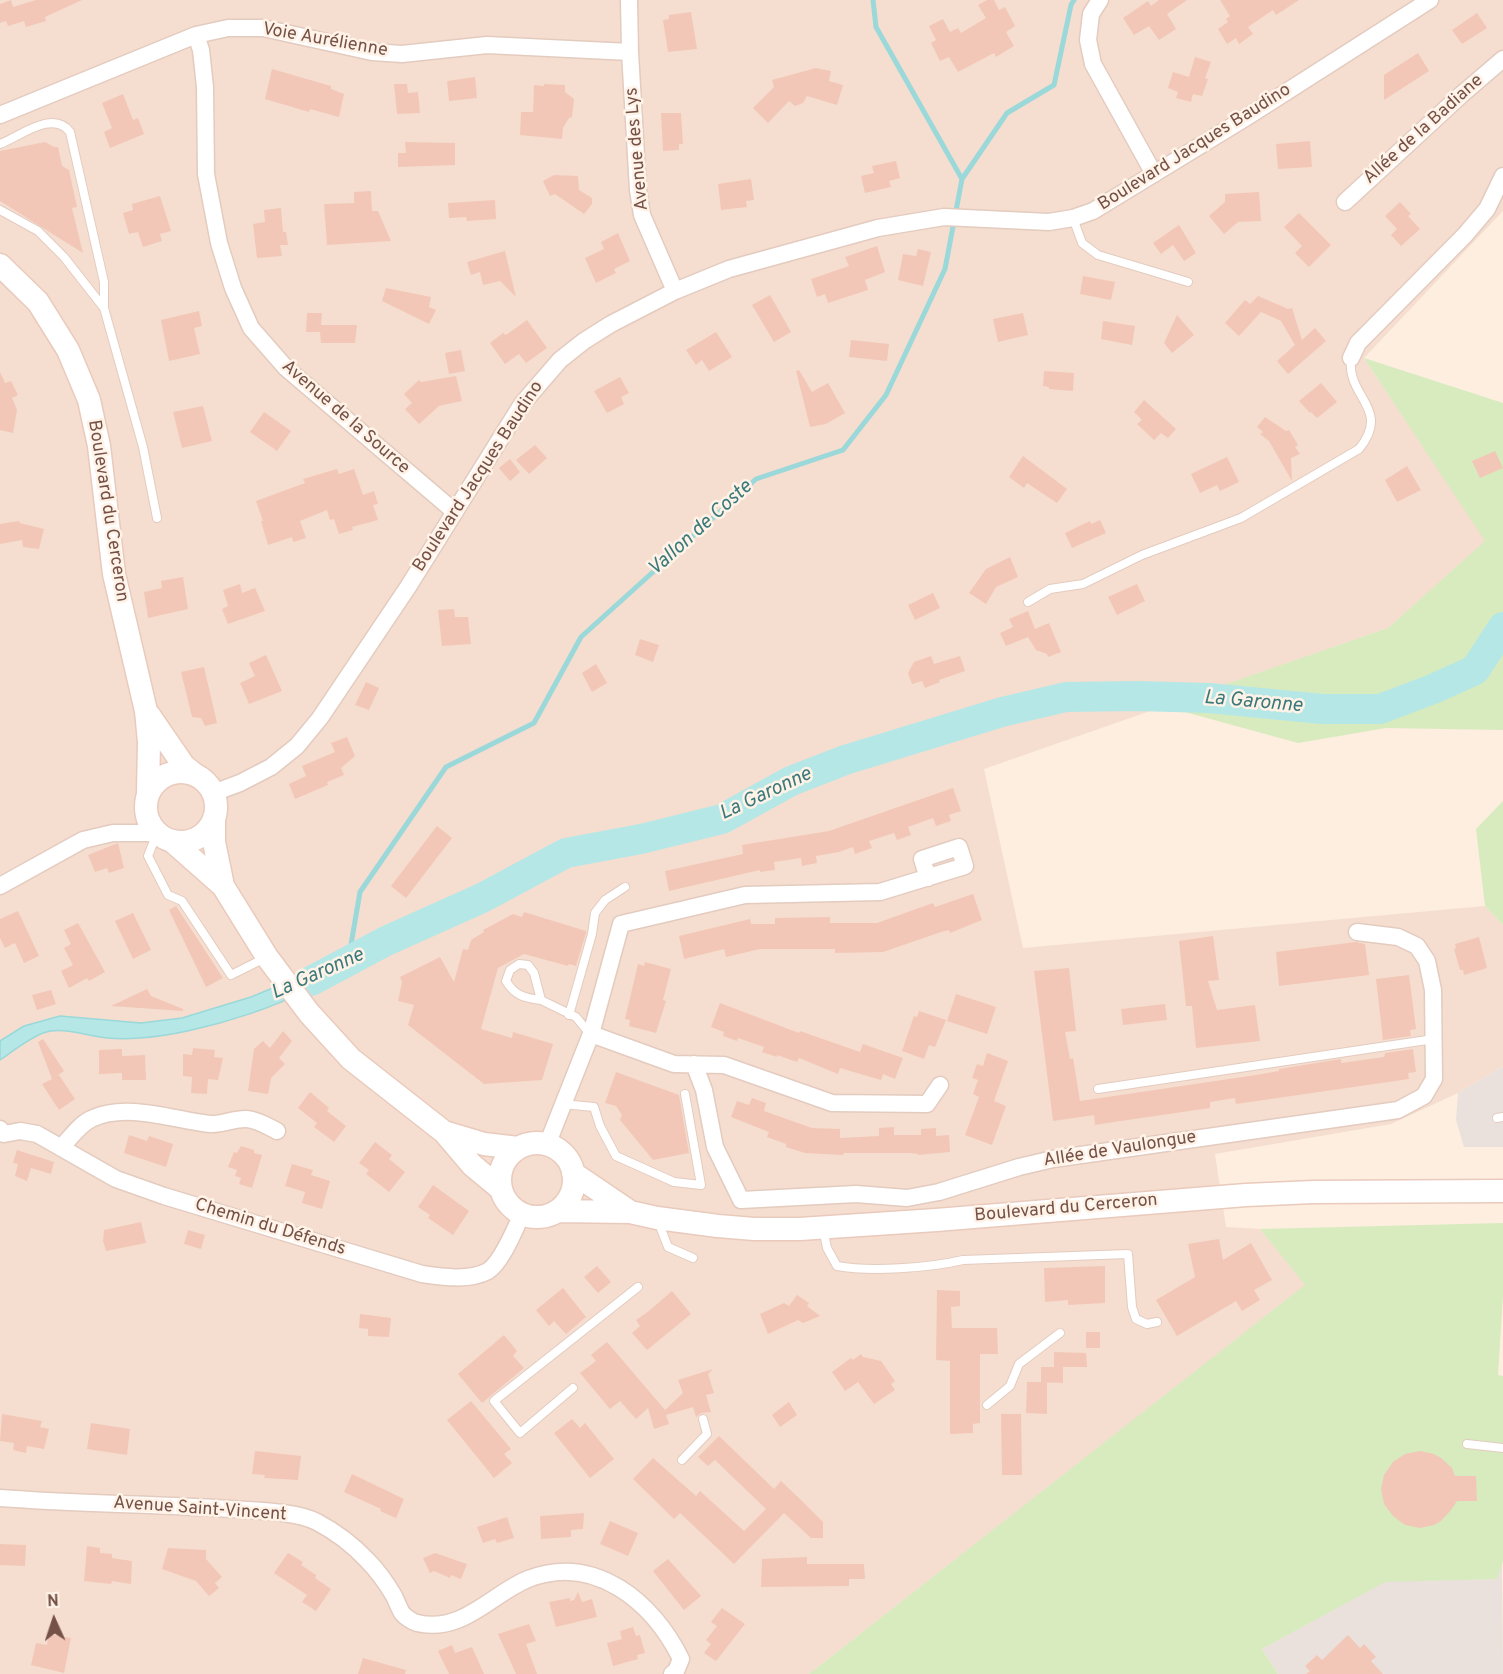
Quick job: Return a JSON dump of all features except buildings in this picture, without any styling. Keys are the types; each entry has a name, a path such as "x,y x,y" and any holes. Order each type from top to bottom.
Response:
{"main road":[{"name":"Boulevard du Cerceron","path":"0,265 38,302 68,350 89,400 99,446 114,574 146,711 149,742 148,794"},
{"name":"Boulevard du Cerceron","path":"146,711 184,766 192,773"},
{"path":"165,837 182,842 202,835 214,818 216,810 213,793 208,785 192,773 171,773 162,777 148,794 147,815 165,837 224,886 272,964 309,1013 351,1059 444,1132 472,1165 501,1190"},
{"path":"214,818 214,842 224,886"},
{"path":"444,1132 484,1144 518,1148 537,1143 547,1145 564,1155 573,1173 574,1184 566,1204 557,1211 546,1216 534,1217 522,1214 505,1200 500,1178 503,1166 518,1148"},
{"name":"Boulevard du Cerceron","path":"573,1173 630,1212"},
{"name":"Boulevard du Cerceron","path":"557,1211 630,1212 657,1218 754,1229 823,1228 1246,1195 1313,1192 1503,1191"}],"street":[{"name":"Avenue des Lys","path":"629,0 638,190 642,215 675,291"},
{"path":"1100,0 1091,14 1088,40 1093,64 1154,174"},
{"name":"Boulevard Jacques Baudino","path":"213,793 240,783 271,767 297,746 320,718 364,655 522,404 560,360 611,324 675,291 729,269 878,228 944,217 1049,222 1073,218 1093,211 1430,0"},
{"name":"Voie Aurélienne","path":"0,116 196,35 228,28 262,28 372,52 402,54 487,45 630,52"},
{"name":"Avenue de la Source","path":"196,35 201,50 204,87 208,186 233,288 251,328 286,368 455,512"},
{"name":"Allée de la Badiane","path":"1345,202 1503,58"},
{"path":"1350,358 1358,343 1466,235 1487,209 1503,176"},
{"path":"0,886 83,840 113,833 165,837"},
{"path":"547,1145 591,1035 621,924 745,895 880,892 928,878"},
{"name":"Allée de Vaulongue","path":"694,1064 704,1090 715,1147 741,1200 856,1194 907,1198 939,1192 1053,1159 1398,1110 1424,1096 1434,1079 1433,990 1427,961 1417,946 1398,937 1357,932"},
{"path":"591,1035 674,1064 724,1065 832,1103 927,1104 940,1085"},
{"path":"61,1148 77,1130 90,1120 110,1113 159,1114 212,1124 246,1119 260,1122 277,1131"},
{"name":"Chemin du Défends","path":"1,1133 20,1131 37,1134 116,1179 164,1196 422,1274 458,1279 488,1271 522,1214"},
{"name":"Avenue Saint-Vincent","path":"0,1498 58,1503 173,1505 278,1512 314,1520 345,1538 369,1561 394,1596 403,1614 415,1623 435,1624 454,1621 529,1579 555,1573 580,1572 618,1586 647,1609 670,1637 681,1659 676,1671 672,1674"}],"lane":[{"path":"0,144 25,130 53,123 60,123 70,132 104,282 104,308 143,447 157,518"},
{"path":"0,210 38,231 64,257 104,308"},
{"path":"1073,218 1082,243 1098,255 1188,282"},
{"path":"1028,602 1050,589 1083,584 1142,555 1241,518 1359,449 1367,439 1372,425 1369,408 1351,378 1350,358"},
{"path":"165,837 148,856 168,895 182,901 231,975 272,964"},
{"path":"569,1015 592,934 595,913 605,900 625,887"},
{"path":"541,1000 534,973 528,965 519,964 510,970 506,981 512,991 522,997 541,1000 576,1017 591,1035"},
{"path":"1098,1089 1434,1039"},
{"path":"562,1104 594,1107 600,1126 616,1156 674,1182 701,1185 685,1094"},
{"path":"657,1218 668,1247 693,1258"},
{"path":"823,1228 827,1248 837,1266 855,1269 942,1265 963,1260 1128,1254 1132,1307 1136,1319 1147,1324 1157,1322"},
{"path":"573,1388 520,1433 494,1401 638,1287"},
{"path":"987,1404 1010,1386 1019,1364 1060,1333"},
{"path":"682,1460 707,1434 703,1419"},
{"path":"1467,1444 1503,1448"}],"shaded area":[{"path":"0,0 1503,0 1503,211 1364,358 1486,541 1388,628 984,769 1023,948 1485,906 1503,925 1503,1066 1458,1093 1391,1124 1215,1154 1226,1227 1260,1229 1306,1285 809,1674 0,1674"},
{"path":"1503,1066 1503,1147 1464,1147 1456,1120 1458,1093"},
{"path":"1502,1561 1503,1674 1278,1674 1262,1649 1385,1581 1496,1579"}],"green space":[{"path":"1364,358 1503,403 1503,730 1386,728 1298,743 1163,706 1388,628 1485,541"},
{"path":"1503,801 1503,925 1485,906 1476,829"},
{"path":"1503,1223 1503,1295 1498,1375 1503,1376 1503,1561 1497,1579 1385,1582 1262,1649 1278,1674 809,1674 1305,1285 1260,1229"}],"water":[{"path":"348,962 330,977 279,1003 219,1023 162,1036 131,1039 51,1031 32,1038 0,1060 0,1041 24,1026 60,1016 141,1023 182,1018 251,997 321,968"}],"waterway":[{"path":"873,0 876,27 962,179"},
{"name":"Vallon de Coste","path":"348,962 360,892 446,767 534,723 581,637 756,479 843,450 886,395 945,269 962,179 1007,113 1054,85 1074,0"},
{"name":"La Garonne","path":"311,981 386,941 482,898 566,853 641,839 722,819 791,781 845,760 1002,712 1066,697 1137,696 1209,698 1322,709 1380,709 1475,670 1503,627"}]}
